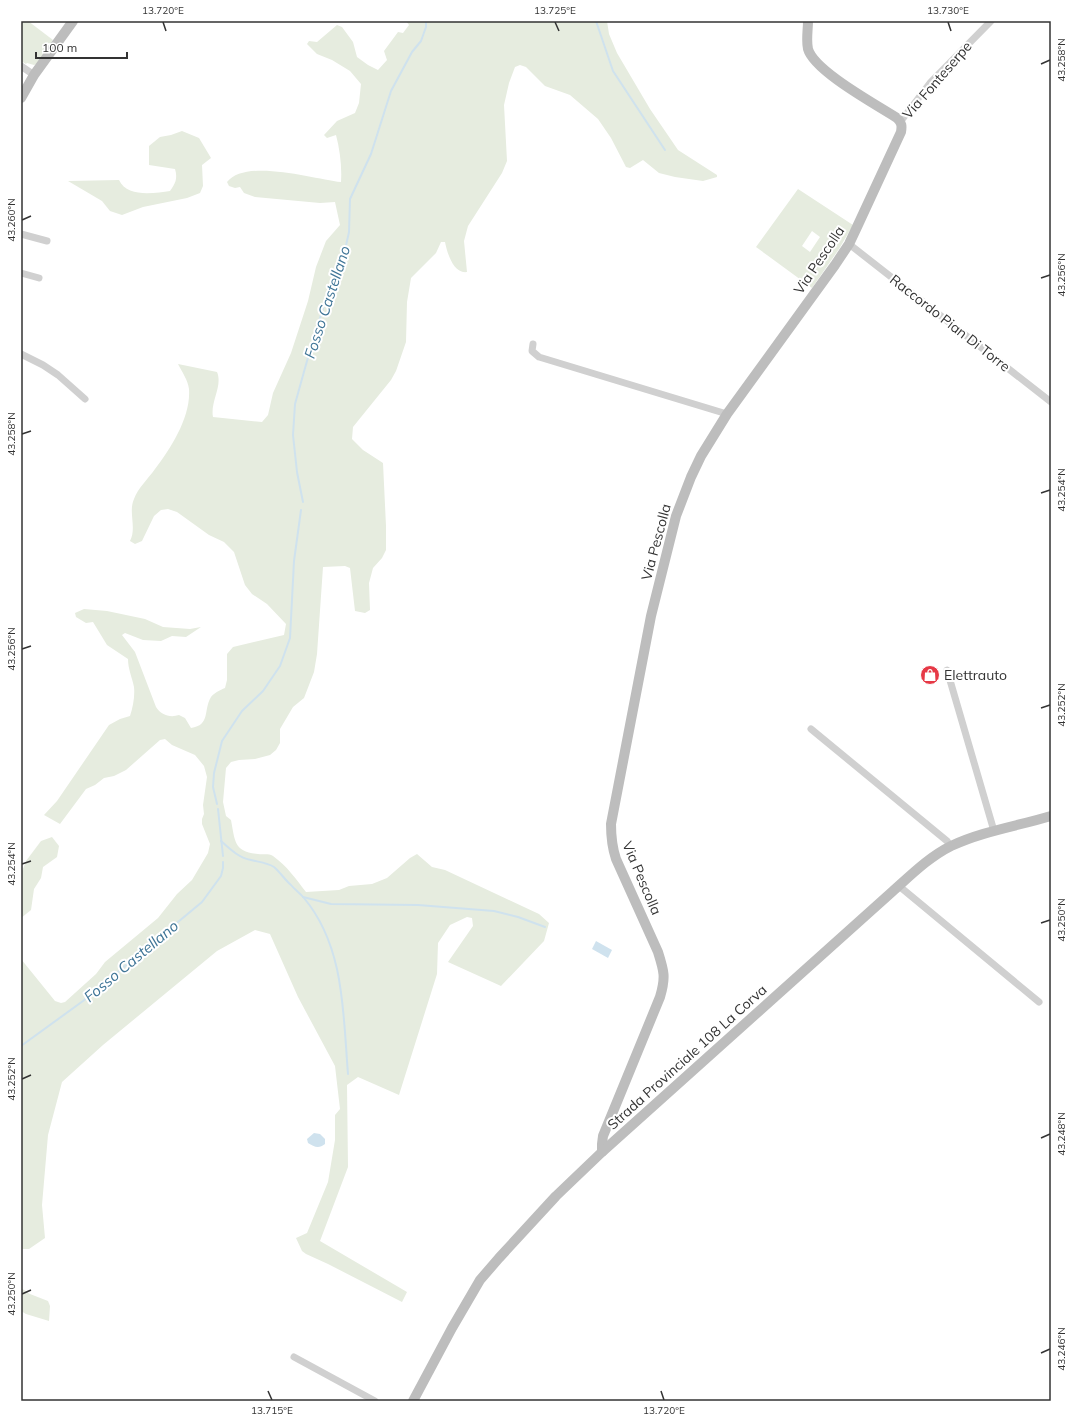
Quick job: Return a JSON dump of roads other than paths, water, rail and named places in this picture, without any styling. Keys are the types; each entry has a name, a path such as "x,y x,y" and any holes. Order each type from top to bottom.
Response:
{"street":[{"path":"21,98 34,75 72,21"},
{"path":"808,21 808,49 812,58 819,66 827,73 901,121"},
{"name":"Via Fonteserpe","path":"901,121 930,83 991,21"},
{"path":"21,66 34,75"},
{"name":"Via Pescolla","path":"602,1152 603,1136 665,982 663,968 658,952 613,848 611,824 651,616 676,516 701,456 726,414 849,244 901,132 901,121"},
{"path":"21,234 47,241"},
{"name":"Raccordo Pian Di Torre","path":"849,244 1051,402"},
{"path":"21,273 39,278"},
{"path":"533,344 532,351 539,357 726,414"},
{"path":"21,354 43,365 58,375 85,399"},
{"path":"947,670 994,831"},
{"path":"810,729 947,841 951,847"},
{"name":"Strada Provinciale 108 La Corva","path":"413,1401 480,1280 556,1196 602,1152 899,886 935,856 951,847 994,831 1026,824 1051,816"},
{"path":"899,886 1039,1002"},
{"path":"294,1357 375,1401"}],"water":[{"path":"596,941 612,950 608,958 592,949"},
{"path":"314,1133 320,1134 325,1139 325,1144 321,1147 312,1146 308,1143 307,1139"}],"waterway":[{"name":"Fosso Castellano","path":"303,502 297,472 293,435 295,404 324,305 343,259 349,232 350,199 371,154 391,91 412,52 421,41 426,27 426,21"},
{"name":"Fosso Castellano","path":"596,21 613,71 665,150"},
{"name":"Fosso Castellano","path":"217,804 213,787 214,773 222,741 242,711 263,691 280,666 290,638 294,561 301,510"},
{"name":"Fosso Castellano","path":"218,809 223,856"},
{"name":"Fosso Castellano","path":"221,841 235,853 247,859 274,867 302,896 317,917 335,959 340,982 348,1074"},
{"name":"Fosso Castellano","path":"21,1046 83,1001 202,902 221,876 223,862"},
{"name":"Fosso Castellano","path":"303,897 331,904 418,905 494,911 518,917 545,927"}],"place":[{"name":"Elettrauto","path":"930,675"}]}
